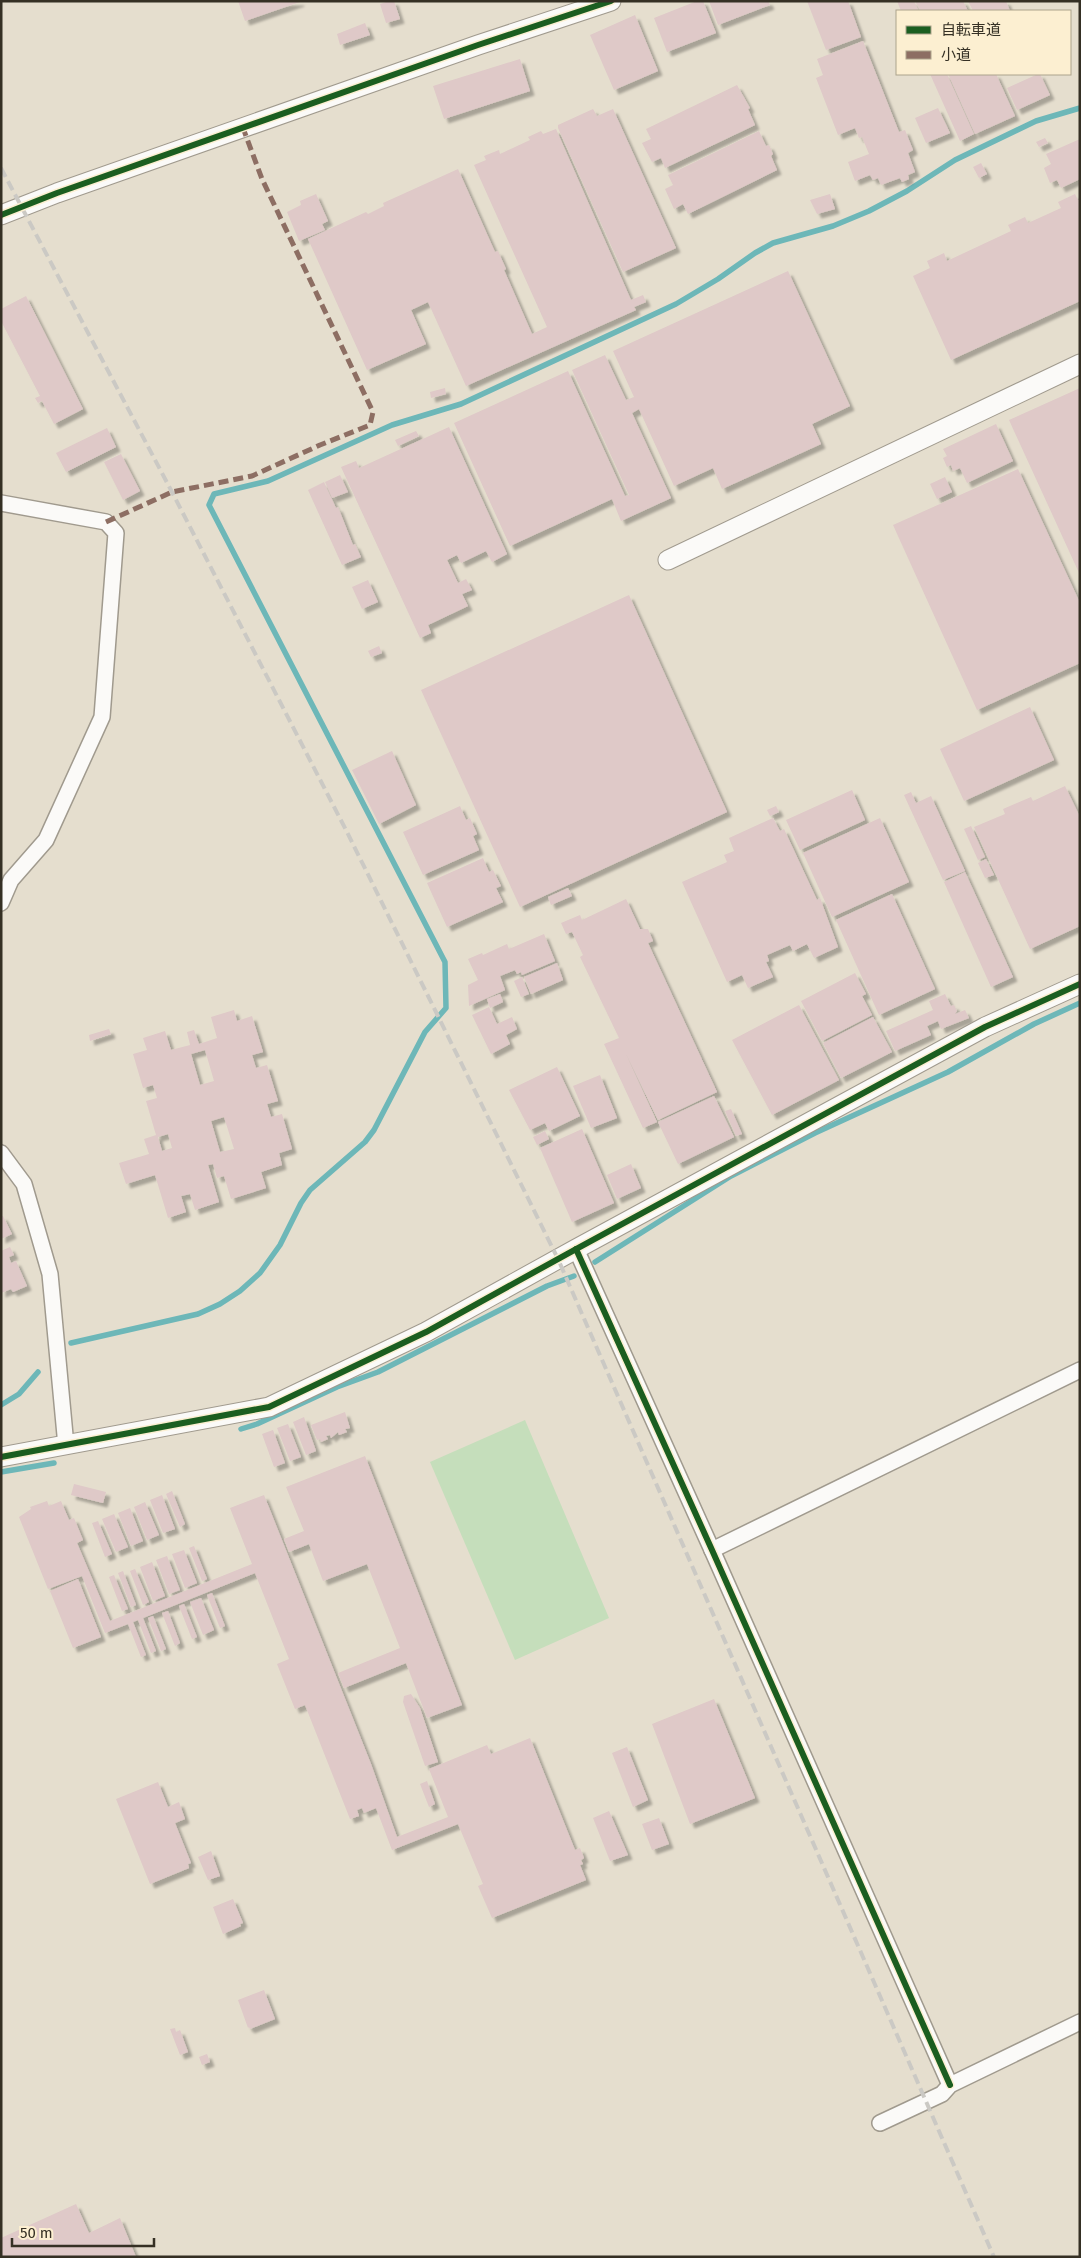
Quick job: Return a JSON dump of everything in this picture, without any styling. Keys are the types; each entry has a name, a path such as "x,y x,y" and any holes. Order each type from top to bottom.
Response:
{"street":[{"path":"1,215 76,186 478,45 611,1"},
{"path":"668,560 1080,364"},
{"path":"1,503 106,522 116,533 102,717 46,840 11,880 1,903"},
{"path":"1,1457 270,1408 426,1332 985,1028 1080,984"},
{"path":"1,1154 24,1184 50,1274 66,1446"},
{"path":"576,1249 950,2085"},
{"path":"712,1550 1080,1370"},
{"path":"880,2123 942,2094 950,2085 1080,2022"}],"green space":[{"path":"525,1420 609,1618 515,1660 430,1462"}],"building":[{"path":"238,1 300,1 300,2 245,21"},
{"path":"394,1 400,19 386,23 380,4"},
{"path":"697,1 703,1 716,33 667,52 654,18"},
{"path":"709,1 768,1 770,5 718,25"},
{"path":"807,1 848,1 861,37 826,50"},
{"path":"897,1 914,1 918,10 901,10"},
{"path":"915,1 963,1 968,10 920,10"},
{"path":"968,1 1006,1 1010,10 972,10"},
{"path":"635,15 658,71 614,90 590,35"},
{"path":"365,23 370,35 340,45 337,34"},
{"path":"863,41 899,132 905,130 913,150 908,153 915,172 908,175 909,179 902,182 900,178 881,185 878,178 873,180 870,175 855,181 848,162 869,154 862,137 859,138 855,128 838,135 816,78 823,75 817,59"},
{"path":"520,59 530,91 444,119 433,86"},
{"path":"930,75 947,75 974,134 960,141"},
{"path":"948,75 996,75 1015,116 975,134"},
{"path":"1036,75 1040,75 1050,95 1017,110 1007,88"},
{"path":"737,85 750,108 748,109 755,125 665,168 661,158 652,162 642,143 651,139 646,129"},
{"path":"938,108 950,133 926,143 915,118"},
{"path":"593,109 597,116 613,109 676,248 623,272 558,128 558,125"},
{"path":"556,129 631,300 643,295 646,302 634,307 636,310 466,386 428,302 411,310 426,344 367,370 308,239 366,212 368,214 384,206 383,203 458,169 495,252 498,251 506,269 504,270 532,334 547,327 474,165 486,160 484,156 499,150 500,154 530,140 528,137 541,131 543,134"},
{"path":"759,131 766,146 769,145 777,170 688,214 683,204 674,209 665,189 673,185 668,175"},
{"path":"1045,138 1048,143 1039,147 1036,142"},
{"path":"1080,139 1080,179 1061,188 1057,180 1050,183 1044,168 1051,164 1046,154"},
{"path":"981,163 987,174 979,178 973,167"},
{"path":"316,194 328,221 322,224 325,230 299,241 287,212 301,205 300,201"},
{"path":"830,194 835,209 817,214 810,200"},
{"path":"1075,194 1078,200 1080,200 1080,301 951,360 913,276 930,268 927,261 944,253 947,261 1011,231 1008,225 1025,217 1028,223 1061,208 1058,202"},
{"path":"788,271 850,406 812,424 821,444 722,489 713,468 674,486 639,409 632,413 671,498 621,521 612,499 510,546 454,423 568,371 625,496 629,495 572,370 605,355 626,400 634,397 613,351"},
{"path":"26,296 83,409 54,424 42,401 38,403 35,398 40,396 1,321 1,309"},
{"path":"445,388 446,394 431,398 430,392"},
{"path":"1080,388 1080,575 1009,420"},
{"path":"996,424 1013,461 967,483 960,468 953,471 951,465 947,467 943,458 947,456 943,449"},
{"path":"449,427 507,554 492,562 486,551 461,563 457,555 447,560 458,583 466,579 472,590 462,594 468,606 428,625 431,633 420,638 341,467 356,461 359,468"},
{"path":"107,428 116,447 66,472 56,453"},
{"path":"416,431 419,436 398,446 395,440"},
{"path":"121,454 140,491 123,500 104,462"},
{"path":"1018,469 1080,603 1080,663 977,710 893,525"},
{"path":"340,475 348,492 332,498 325,482"},
{"path":"945,477 952,492 937,499 930,484"},
{"path":"324,482 336,508 338,507 353,545 355,544 361,557 342,565 308,490"},
{"path":"368,580 378,602 362,609 352,587"},
{"path":"629,595 727,812 520,907 421,690"},
{"path":"379,646 382,653 371,657 368,651"},
{"path":"1030,707 1054,760 964,801 940,749"},
{"path":"392,751 416,805 379,824 352,770"},
{"path":"1065,786 1080,817 1080,926 1030,949 974,827 1005,814 1003,809 1031,797 1033,801"},
{"path":"852,790 865,820 800,850 786,820"},
{"path":"911,792 916,803 931,796 965,871 943,880 904,795"},
{"path":"460,806 466,820 470,818 477,834 473,836 479,850 423,875 403,832"},
{"path":"776,806 779,812 770,816 767,810"},
{"path":"773,818 780,831 784,829 817,900 820,898 838,947 814,958 807,944 793,951 790,945 767,955 769,961 766,962 773,977 748,988 742,975 727,982 682,882 727,862 724,855 734,851 729,838"},
{"path":"880,818 909,882 832,917 803,853"},
{"path":"971,826 985,857 978,860 964,829"},
{"path":"483,858 489,872 493,870 501,886 496,888 503,902 447,927 427,883"},
{"path":"986,859 994,875 985,878 978,863"},
{"path":"965,872 1013,977 991,987 944,882"},
{"path":"568,888 572,896 551,905 548,897"},
{"path":"892,894 935,989 879,1015 836,920"},
{"path":"626,899 640,929 648,929 653,941 648,943 717,1092 658,1120 626,1054 657,1122 643,1128 604,1044 619,1038 580,957 583,955 572,932 566,934 561,923 580,915 582,920"},
{"path":"544,934 555,961 522,975 521,972 517,974 515,970 500,976 505,990 469,1006 468,985 478,980 468,959 482,953 483,955 507,944 509,949"},
{"path":"557,963 563,980 531,994 524,977"},
{"path":"855,973 866,994 862,996 872,1015 822,1041 801,1001"},
{"path":"522,977 529,994 521,997 514,981"},
{"path":"500,994 503,1002 490,1008 487,999"},
{"path":"945,994 951,1006 954,1005 957,1011 955,1014 965,1010 969,1018 941,1029 938,1021 927,1026 931,1035 895,1051 886,1031 933,1010 929,1001"},
{"path":"799,1005 839,1080 772,1115 732,1040"},
{"path":"489,1007 497,1024 512,1017 517,1029 506,1035 510,1044 491,1054 472,1015"},
{"path":"234,1010 237,1021 252,1016 263,1052 252,1055 256,1068 267,1065 278,1101 267,1104 271,1117 282,1114 292,1149 279,1153 282,1165 261,1172 266,1188 231,1199 224,1176 217,1178 213,1164 208,1165 219,1202 195,1210 190,1194 181,1196 186,1212 168,1218 155,1175 126,1184 119,1163 149,1154 144,1139 156,1135 146,1101 157,1098 153,1085 143,1088 133,1054 147,1050 143,1038 165,1031 171,1050 190,1045 187,1032 194,1030 199,1044 217,1038 211,1017","holes":["205,1050 214,1081 200,1085 191,1054","224,1117 234,1149 220,1152 211,1121","168,1134 172,1148 162,1151 158,1137"]},
{"path":"873,1017 892,1052 841,1078 823,1043"},
{"path":"109,1029 111,1034 90,1041 89,1035"},
{"path":"557,1067 580,1116 549,1131 545,1123 530,1130 509,1090"},
{"path":"600,1075 617,1118 591,1128 573,1086"},
{"path":"714,1096 734,1137 678,1164 658,1122"},
{"path":"731,1109 742,1134 736,1136 725,1111"},
{"path":"582,1129 614,1203 572,1222 540,1148"},
{"path":"545,1131 549,1139 537,1145 533,1137"},
{"path":"631,1164 641,1188 617,1199 607,1175"},
{"path":"1,1216 3,1216 12,1234 1,1239"},
{"path":"10,1247 14,1255 9,1257 11,1263 16,1261 27,1286 13,1292 11,1289 1,1293 1,1251"},
{"path":"345,1412 350,1428 345,1429 347,1432 339,1435 338,1432 331,1438 330,1435 326,1436 328,1439 321,1442 320,1439 317,1440 311,1425"},
{"path":"304,1417 316,1451 306,1455 293,1422"},
{"path":"288,1424 301,1457 290,1461 277,1428"},
{"path":"273,1430 285,1463 274,1467 262,1434"},
{"path":"365,1456 462,1705 427,1718 406,1663 344,1688 338,1673 400,1648 367,1564 323,1581 309,1544 289,1552 284,1539 304,1531 286,1487"},
{"path":"74,1484 106,1492 103,1503 71,1495"},
{"path":"172,1491 185,1524 180,1527 166,1494"},
{"path":"162,1495 175,1529 163,1533 150,1500"},
{"path":"264,1495 371,1764 397,1837 448,1817 429,1769 487,1745 491,1754 530,1738 575,1850 580,1848 584,1858 581,1860 583,1864 580,1865 586,1880 492,1918 478,1886 483,1884 458,1824 392,1850 376,1808 364,1813 362,1808 357,1810 359,1816 350,1819 305,1705 295,1709 277,1664 289,1659 255,1573 143,1618 156,1651 151,1653 138,1620 133,1622 146,1655 141,1657 128,1624 105,1633 82,1576 48,1589 19,1517 31,1509 30,1507 47,1501 49,1506 61,1501 69,1520 74,1518 83,1540 77,1543 110,1621 252,1564 230,1508"},
{"path":"145,1502 159,1535 147,1540 134,1507"},
{"path":"130,1508 143,1541 131,1546 118,1513"},
{"path":"114,1514 128,1547 116,1552 102,1519"},
{"path":"98,1521 112,1554 105,1557 92,1523"},
{"path":"194,1546 207,1579 202,1581 189,1548"},
{"path":"184,1550 197,1583 185,1588 172,1554"},
{"path":"167,1556 180,1590 169,1594 156,1560"},
{"path":"152,1562 165,1596 153,1601 140,1567"},
{"path":"135,1569 149,1602 143,1605 130,1571"},
{"path":"123,1571 136,1605 131,1607 118,1573"},
{"path":"114,1575 128,1609 122,1611 109,1577"},
{"path":"78,1579 101,1637 73,1648 50,1591"},
{"path":"212,1593 225,1626 220,1628 207,1595"},
{"path":"201,1598 214,1630 203,1635 190,1602"},
{"path":"184,1604 197,1637 192,1639 179,1606"},
{"path":"168,1611 180,1643 175,1646 162,1613"},
{"path":"153,1616 166,1649 161,1651 148,1618"},
{"path":"411,1694 420,1708 438,1762 425,1766 403,1702 404,1696"},
{"path":"714,1699 755,1798 690,1824 652,1724"},
{"path":"627,1747 648,1800 633,1807 612,1753"},
{"path":"427,1781 435,1804 429,1807 420,1784"},
{"path":"158,1782 168,1807 179,1802 185,1819 175,1823 191,1863 188,1864 189,1868 150,1884 116,1799"},
{"path":"609,1811 628,1855 610,1861 593,1818"},
{"path":"659,1818 669,1844 652,1850 642,1824"},
{"path":"211,1851 220,1876 208,1880 198,1857"},
{"path":"233,1899 243,1923 240,1924 241,1926 223,1934 213,1907"},
{"path":"264,1990 275,2019 250,2029 238,2000"},
{"path":"175,2028 176,2032 180,2030 188,2052 180,2055 170,2029"},
{"path":"207,2054 210,2062 202,2065 199,2057"},
{"path":"76,2204 89,2233 120,2218 136,2257 1,2257 1,2238"}],"waterway":[{"path":"71,1343 198,1314 220,1304 240,1291 260,1273 280,1245 301,1203 310,1190 365,1142 374,1130 425,1032 446,1008 445,962 209,505 214,494 268,481 392,425 461,404 676,304 773,243 833,226 869,211 907,191 955,160 1036,121 1080,108"},
{"path":"595,1262 731,1176 815,1133 948,1072 1034,1024 1080,1003"},
{"path":"241,1429 257,1424 337,1387 378,1372 547,1286 574,1276"},
{"path":"1,1405 19,1394 38,1372"},
{"path":"1,1472 54,1463"}],"railway":[{"path":"1,168 172,492 347,832 558,1259 994,2257"}],"marked path":[{"path":"106,522 172,492 252,476 370,425 373,412 262,179 243,128"}],"cycle path":[{"path":"1,215 57,193 478,45 611,1"},
{"path":"1,1457 269,1407 426,1332 985,1027 1080,984"},
{"path":"576,1249 950,2085"}]}
